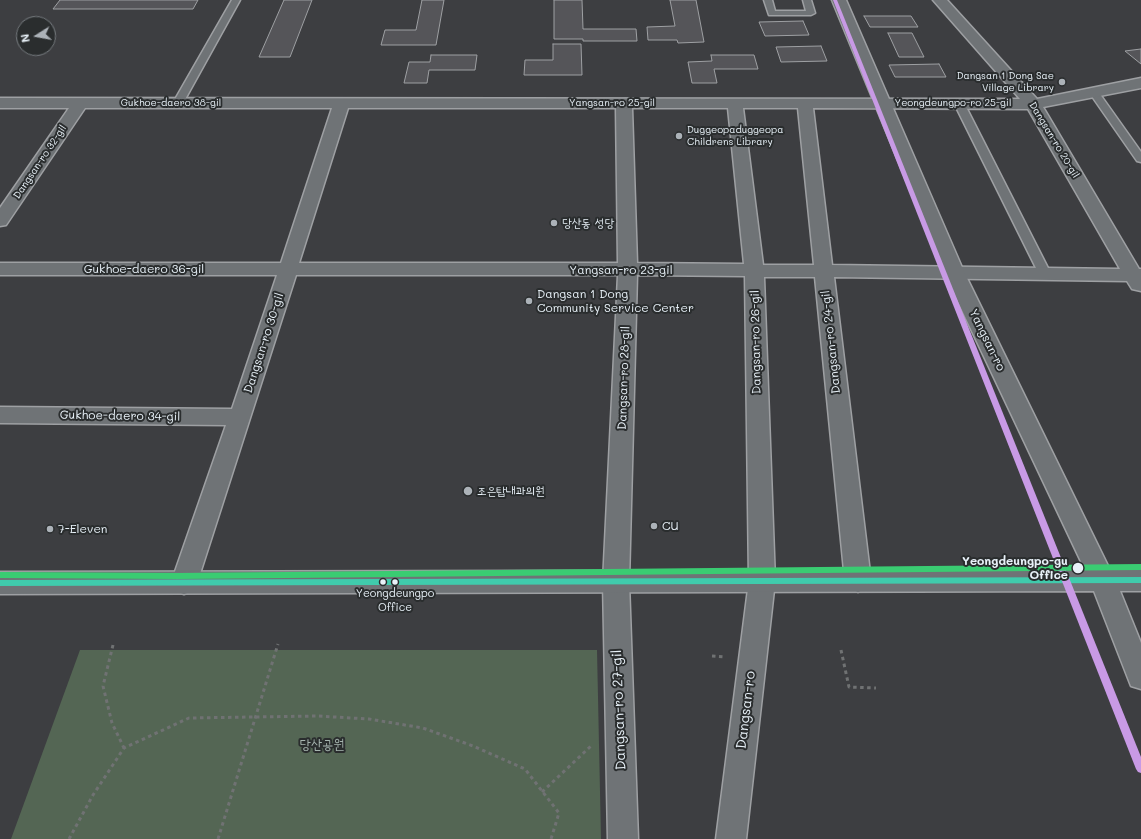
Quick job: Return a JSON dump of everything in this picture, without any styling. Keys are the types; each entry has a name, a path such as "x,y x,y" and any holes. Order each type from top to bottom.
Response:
{"street":[{"name":"Yangsan-ro","path":"839,0 954,272 1102,580 1141,677"},
{"name":"Dangsan-ro 20-gil","path":"940,0 1033,104 1138,280"},
{"name":"Yeongdeungpo-ro 25-gil","path":"883,103 1033,104 1141,83"},
{"name":"Gukhoe-daero 38-gil","path":"0,103 342,103"},
{"name":"Dangsan-ro 32-gil","path":"0,221 80,103"},
{"name":"Yangsan-ro 25-gil","path":"342,103 883,103"},
{"name":"Dangsan-ro 30-gil","path":"184,583 240,417 342,103"},
{"name":"Dangsan-ro 28-gil","path":"616,582 628,270 624,103"},
{"name":"Dangsan-ro 26-gil","path":"735,103 754,272 762,581"},
{"name":"Dangsan-ro 24-gil","path":"805,103 858,581"},
{"name":"Gukhoe-daero 36-gil","path":"0,269 288,270"},
{"name":"Yangsan-ro 23-gil","path":"288,270 954,272"},
{"name":"Dangsan-ro 20-gil","path":"954,272 1045,274 1138,280"},
{"name":"Gukhoe-daero 34-gil","path":"0,415 240,417"},
{"path":"0,583 1141,580"},
{"name":"Dangsan-ro","path":"731,839 762,581"},
{"name":"Dangsan-ro 27-gil","path":"616,582 623,839"}],"lane":[{"path":"178,103 236,0"},
{"path":"768,0 772,13 811,13 807,0"},
{"path":"1094,92 1141,159"},
{"path":"959,103 1045,274"}],"path":[{"path":"218,839 254,717 278,644"},
{"path":"113,645 103,686 112,723 124,748"},
{"path":"841,650 849,686 876,688"},
{"path":"712,656 725,657 725,653"},
{"path":"69,839 93,795 124,748 189,718 317,716 370,719 423,728 473,746 524,769 559,813 551,839"},
{"path":"542,792 619,719"}],"green space":[{"name":"당산공원","path":"80,650 597,650 601,839 11,839"}],"building":[{"path":"60,0 198,0 193,9 53,9"},
{"path":"284,0 312,0 290,57 259,57"},
{"path":"422,0 444,0 436,45 381,45 385,30 416,30"},
{"path":"554,0 582,0 583,29 636,29 637,41 583,41 583,39 554,39"},
{"path":"670,0 696,0 704,42 678,43 677,40 648,40 647,27 675,26"},
{"path":"864,16 911,16 918,27 870,27"},
{"path":"803,21 809,35 765,36 759,22"},
{"path":"888,33 912,33 924,57 899,57"},
{"path":"553,44 581,44 582,75 524,75 525,60 553,60"},
{"path":"821,46 827,61 781,62 776,47"},
{"path":"1141,49 1141,64 1125,51"},
{"path":"431,55 477,55 475,70 429,70 427,83 404,83 409,62 430,62"},
{"path":"711,55 754,55 758,69 714,69 717,83 692,83 688,62 712,61"},
{"path":"939,64 946,77 895,77 889,65"}],"transit line":[{"path":"835,0 1141,769"},
{"path":"0,575 178,576 1141,567"},
{"path":"0,583 1141,580"}],"place":[{"name":"Dangsan 1 Dong Sae Village Library","path":"1062,82"},
{"name":"Duggeopaduggeopa Childrens Library","path":"679,136"},
{"name":"당산동 성당","path":"554,223"},
{"name":"Dangsan 1 Dong Community Service Center","path":"529,301"},
{"name":"조은탑내과의원","path":"468,491"},
{"name":"CU","path":"654,526"},
{"name":"7-Eleven","path":"50,529"},
{"name":"Yeongdeungpo-gu Office","path":"1078,568"},
{"name":"Yeongdeungpo Office","path":"395,582"}]}
